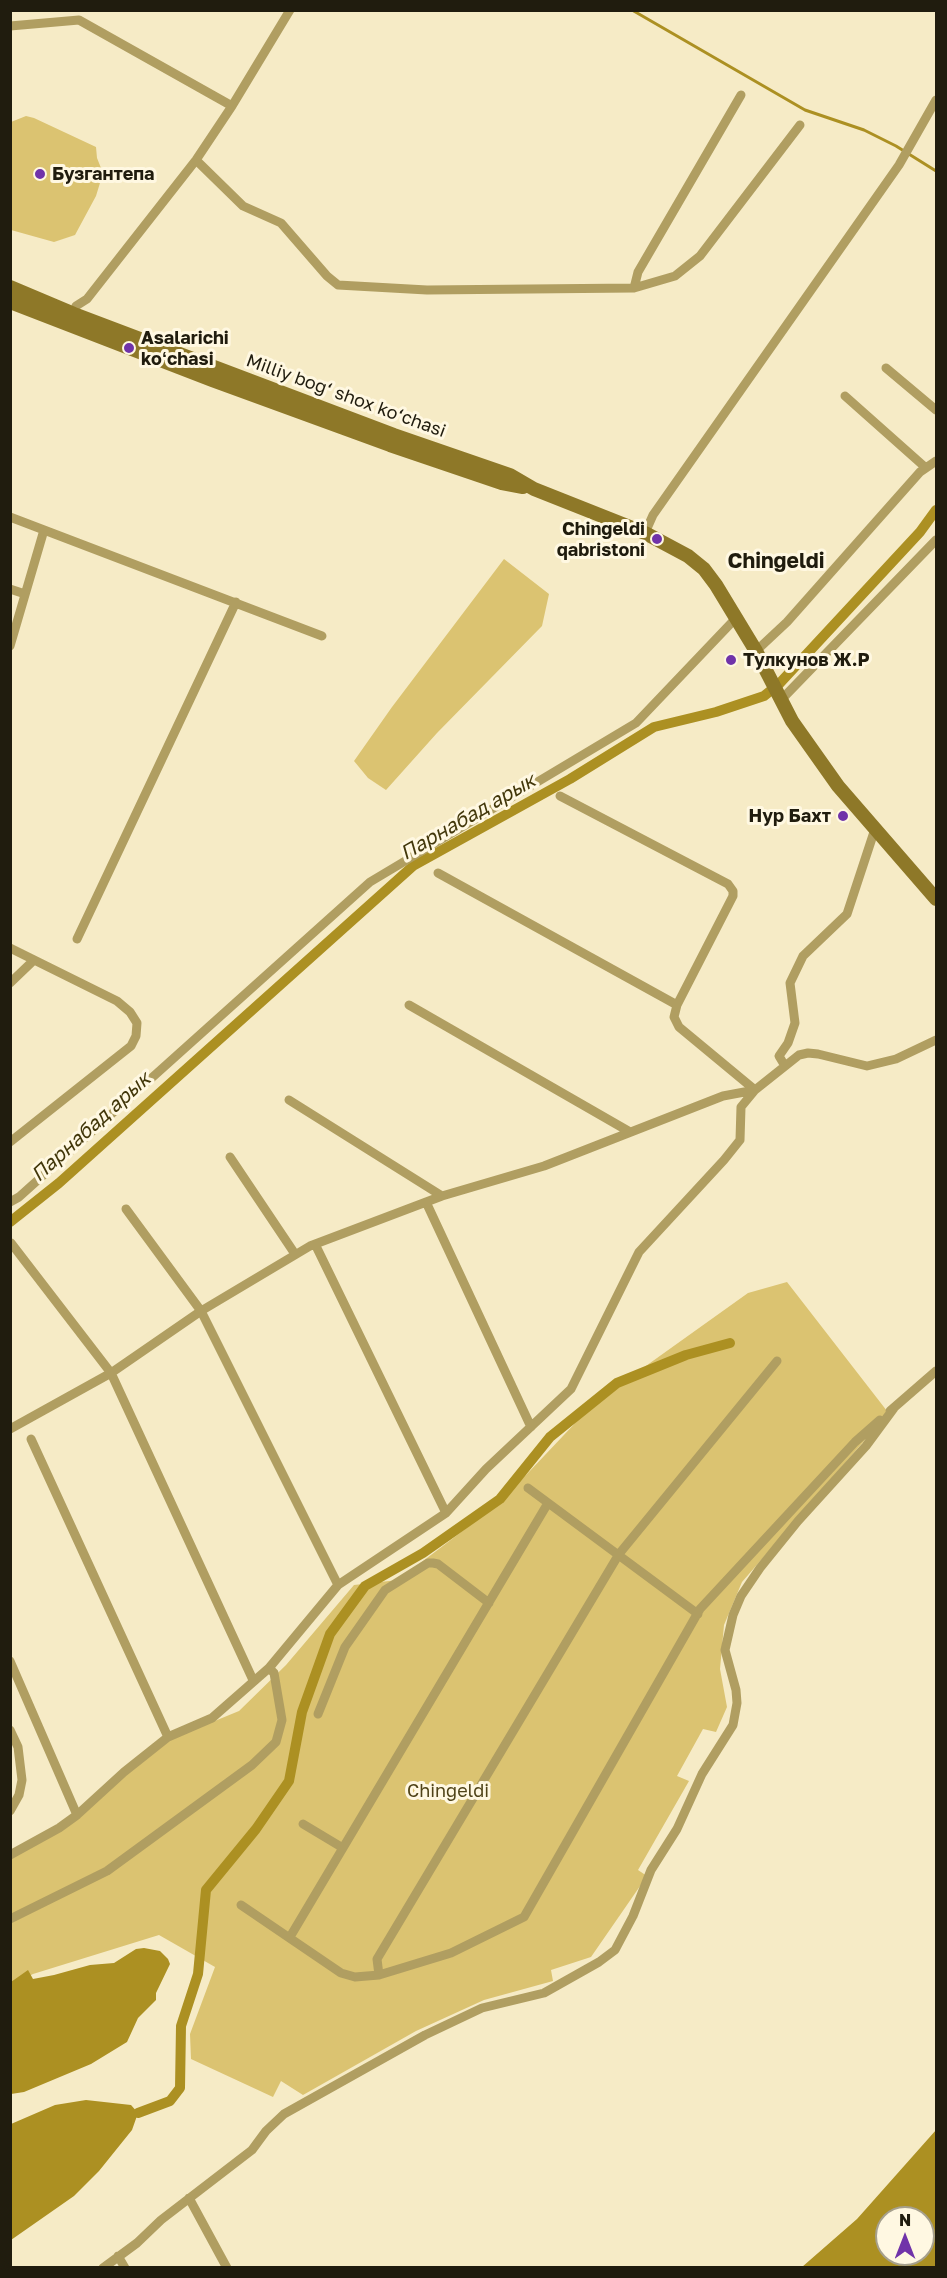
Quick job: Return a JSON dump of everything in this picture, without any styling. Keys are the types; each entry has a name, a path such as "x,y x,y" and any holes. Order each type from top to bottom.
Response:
{"main road":[{"name":"Milliy bog‘ shox ko‘chasi","path":"10,287 71,319"},
{"name":"Milliy bog‘ shox ko‘chasi","path":"10,302 71,319 215,374 510,475 534,489 651,536 698,562 716,585 756,651 792,721 838,786 936,899"}],"street":[{"path":"71,319 76,306 87,299 196,160 232,106 290,10"},
{"path":"10,26 81,15 232,106"},
{"path":"634,288 638,272 741,95"},
{"path":"651,536 653,515 899,165 936,100"},
{"path":"196,160 243,206 281,223 327,276 338,285 427,290 634,288 675,276 700,256 800,125"},
{"path":"886,368 936,410"},
{"path":"845,396 926,468"},
{"path":"756,651 787,622 920,472 936,461"},
{"path":"10,517 322,636"},
{"path":"10,646 44,530"},
{"path":"781,700 936,540"},
{"path":"10,589 26,594"},
{"path":"76,939 236,602"},
{"path":"10,1202 19,1197 370,882 636,723 736,618"},
{"path":"560,796 728,884 733,891 733,896 677,1005 674,1017 679,1027 755,1090"},
{"path":"785,1066 779,1056 788,1043 795,1023 790,983 803,956 847,915 875,829"},
{"path":"438,873 677,1005"},
{"path":"10,948 117,1000 130,1012 137,1023 136,1036 130,1046 10,1142"},
{"path":"10,983 34,960"},
{"path":"409,1005 630,1132"},
{"path":"10,1855 59,1828 77,1815 124,1772 168,1737 212,1718 269,1668 338,1585 446,1513 486,1469 571,1389 639,1252 740,1140 739,1111 755,1090 798,1056 808,1053 867,1066 896,1059 936,1040"},
{"path":"10,1429 111,1373 201,1311 315,1244 442,1196 544,1167 723,1096 755,1090"},
{"path":"289,1100 442,1196"},
{"path":"230,1157 295,1254"},
{"path":"426,1202 531,1427"},
{"path":"126,1209 201,1311 338,1585"},
{"path":"11,1242 111,1373 253,1680"},
{"path":"315,1244 446,1513"},
{"path":"379,1975 377,1959 619,1554 777,1361"},
{"path":"241,1905 341,1973 355,1977 379,1975 451,1953 524,1917 698,1614 855,1443 936,1371"},
{"path":"103,2268 252,2150 266,2131 284,2114 425,2035 482,2008 544,1993 599,1962 615,1950 633,1916 651,1870 677,1829 702,1774 733,1725 737,1703 736,1690 725,1650 733,1615 741,1596 760,1568 798,1521 866,1446 894,1408"},
{"path":"31,1439 168,1737"},
{"path":"528,1488 698,1614"},
{"path":"290,1937 548,1503"},
{"path":"318,1714 345,1647 385,1590 428,1563 433,1563 438,1564 489,1603"},
{"path":"10,1661 77,1815"},
{"path":"10,1919 107,1870 252,1764 276,1742 282,1720 274,1673 269,1668"},
{"path":"10,1730 18,1747 22,1780 19,1795 10,1811"},
{"path":"303,1824 343,1848"},
{"path":"189,2198 227,2268"},
{"path":"118,2256 125,2268"}],"green space":[{"path":"26,116 96,147 97,158 103,173 96,196 75,235 54,242 11,230 11,122"},
{"path":"504,559 549,594 542,626 437,733 386,790 368,778 354,761"},
{"name":"Chingeldi","path":"787,1282 887,1411 864,1441 742,1582 724,1625 720,1669 727,1707 716,1732 703,1729 677,1776 689,1781 638,1870 647,1876 591,1957 551,1970 553,1981 484,2000 416,2031 303,2095 281,2081 273,2097 191,2059 190,2034 215,1967 159,1935 33,1974 11,1985 11,1856 51,1835 171,1739 239,1711 286,1665 354,1585 398,1580 481,1517 527,1474 580,1418 643,1368 748,1293"}],"shaded area":[{"path":"136,1949 160,1951 170,1964 156,1993 156,2000 138,2018 127,2042 91,2064 24,2092 11,2094 11,1982 28,1970 33,1979 90,1965 114,1963"},
{"path":"86,2100 131,2105 138,2113 132,2130 99,2171 74,2196 11,2240 11,2124 55,2105"},
{"path":"936,2130 936,2267 802,2267 857,2219"}],"waterway":[{"path":"632,10 805,110 864,130 896,146 936,171"},
{"name":"Парнабад арык","path":"10,1222 59,1183 413,866 570,779 654,727 716,712 764,696 779,684 920,532 936,510"},
{"path":"138,2113 170,2101 180,2088 181,2026 198,1974 206,1890 256,1829 289,1781 302,1712 330,1634 365,1586 423,1553 500,1499 550,1437 617,1383 686,1355 730,1343"}],"place":[{"name":"Бузгантепа","path":"40,174"},
{"name":"Asalarichi koʻchasi","path":"129,348"},
{"name":"Chingeldi qabristoni","path":"657,539"},
{"name":"Тулкунов Ж.Р","path":"731,660"},
{"name":"Нур Бахт","path":"843,816"}],"district":[{"name":"Chingeldi","path":"776,561"}]}
